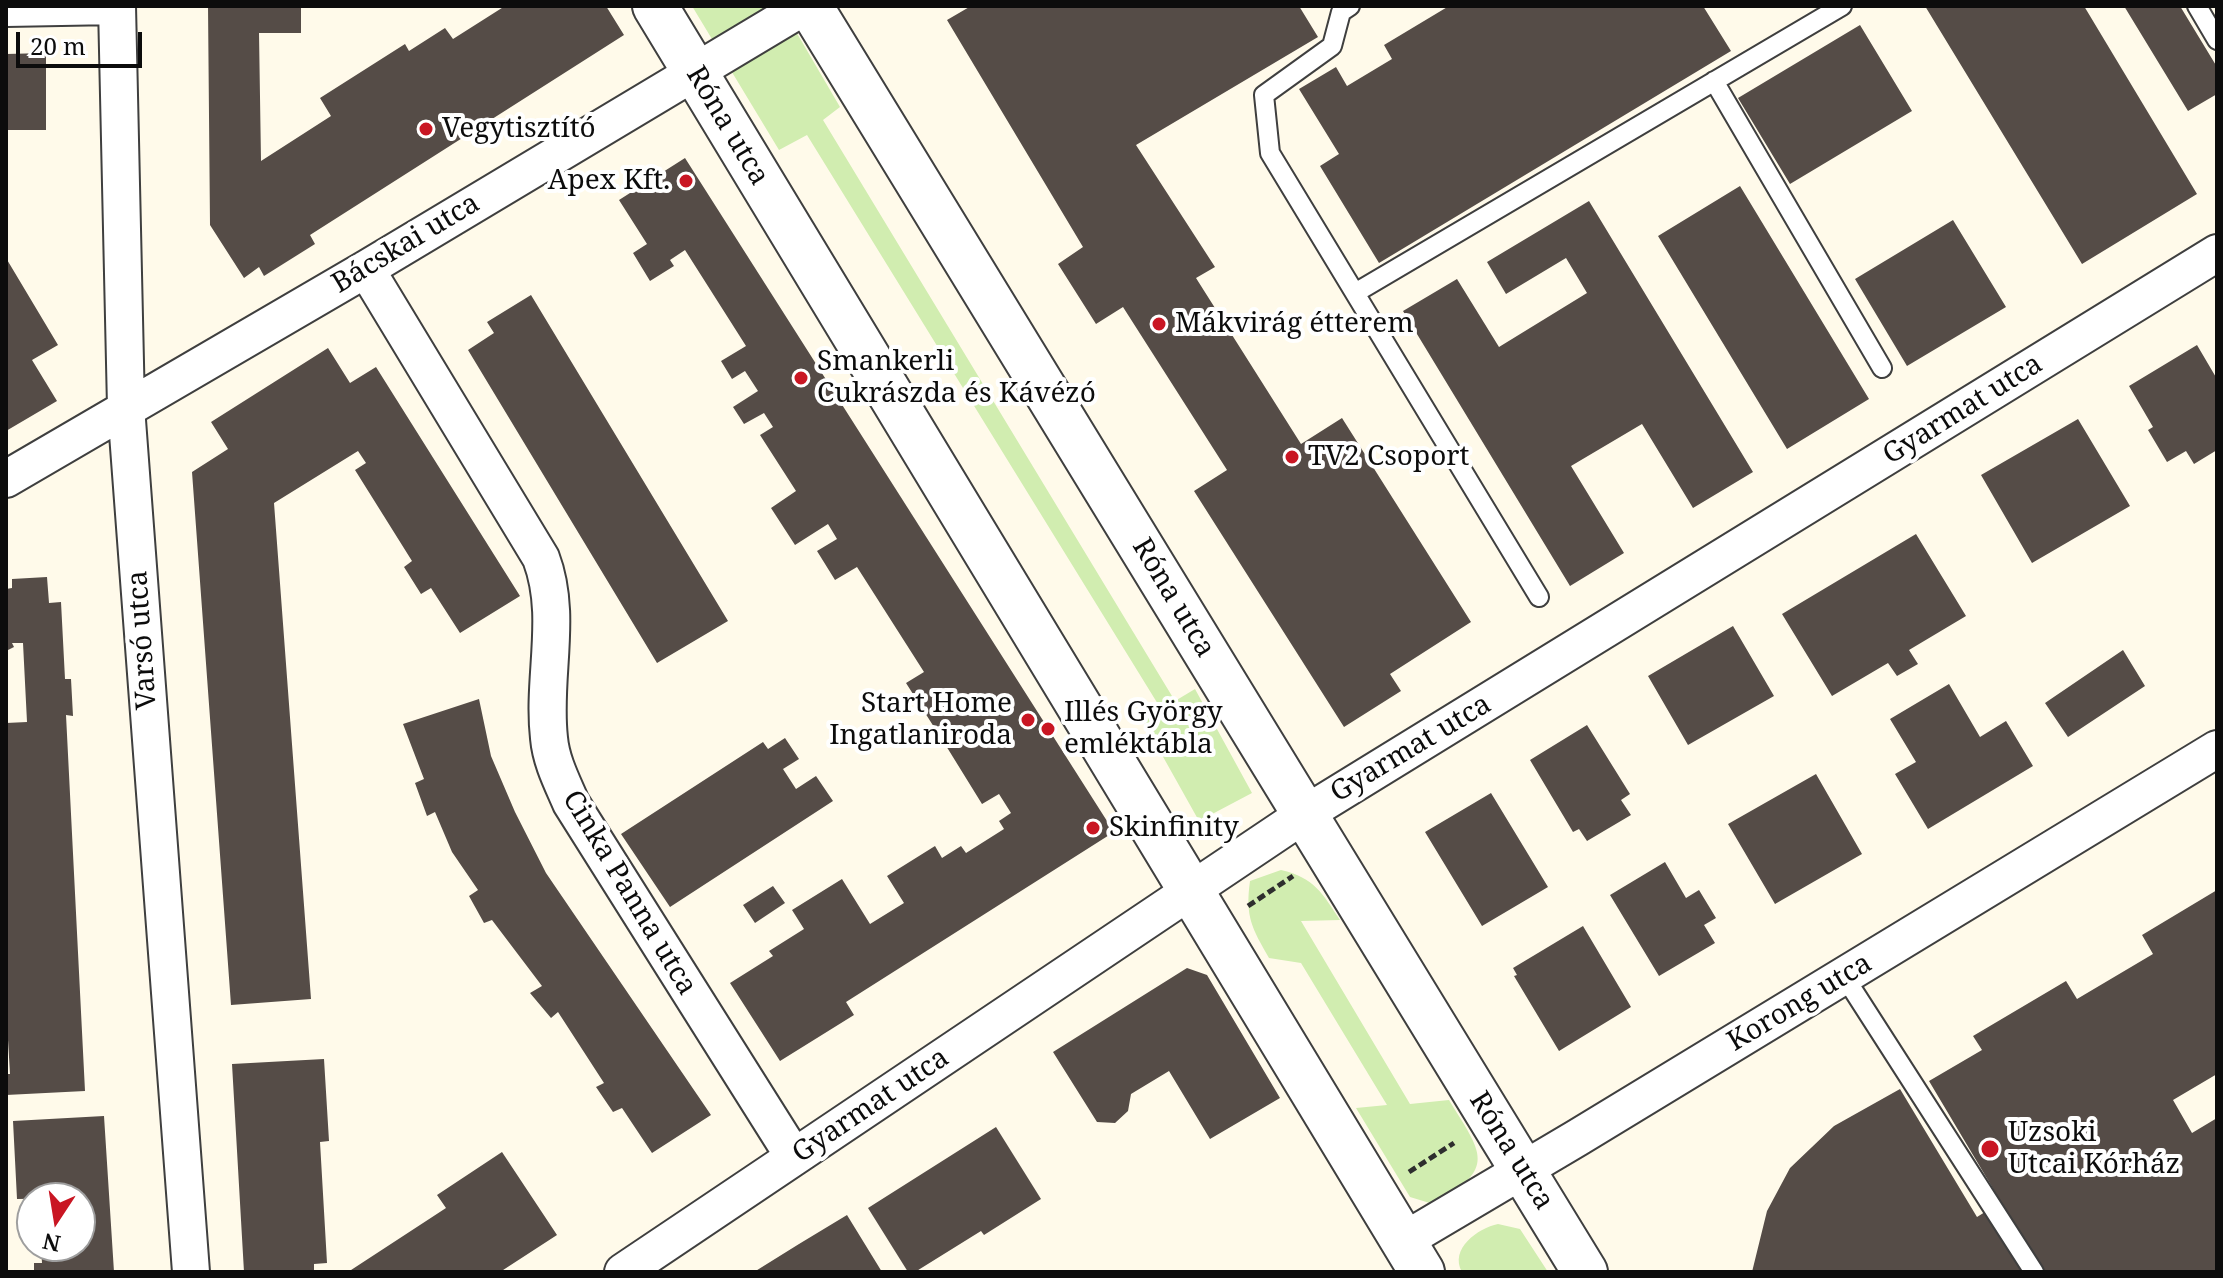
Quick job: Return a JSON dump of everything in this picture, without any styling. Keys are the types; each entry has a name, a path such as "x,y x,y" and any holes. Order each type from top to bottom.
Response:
{"street":[{"path":"6,8 117,6"},
{"name":"Varsó utca","path":"117,6 126,407 191,1272"},
{"name":"Róna utca","path":"655,6 1412,1256"},
{"name":"Bácskai utca","path":"6,479 808,6"},
{"name":"Róna utca","path":"808,6 1585,1272"},
{"name":"Gyarmat utca","path":"623,1272 1305,814 2215,258"},
{"name":"Cinka Panna utca","path":"366,269 541,558 549,580 552,604 549,739 556,768 571,803 794,1157"},
{"name":"Korong utca","path":"1412,1256 1523,1171 2210,759"}],"lane":[{"path":"1350,6 1341,12 1332,46 1264,95 1270,153 1539,597"},
{"path":"1355,293 1714,81 1813,13 1842,6"},
{"path":"2197,6 2217,40"},
{"path":"1714,81 1882,368"},
{"path":"1844,976 2034,1272"}],"path":[{"path":"1374,1193 1492,1121"}],"green space":[{"path":"692,6 781,6 840,107 823,120 1175,701 1195,689 1252,793 1199,821 1143,721 1161,709 807,135 779,150"},
{"path":"1281,870 1310,882 1340,920 1301,921 1410,1104 1449,1100 1476,1147 1478,1159 1468,1180 1433,1204 1410,1197 1356,1108 1387,1105 1301,963 1269,958 1254,930 1248,904 1250,881"},
{"path":"1498,1224 1520,1229 1548,1272 1462,1272 1459,1255 1462,1248 1474,1235"}],"building":[{"path":"208,6 301,6 301,33 259,33 261,161 331,116 320,98 405,44 409,51 445,28 453,39 505,6 606,6 624,35 310,235 315,244 264,276 259,267 244,278 210,225"},
{"path":"971,6 1299,6 1318,37 1136,145 1215,267 1196,278 1301,444 1342,418 1471,622 1390,674 1401,691 1344,727 1194,491 1227,470 1123,307 1096,324 1058,264 1083,247 947,20"},
{"path":"1449,6 1703,6 1731,51 1379,263 1320,166 1339,154 1299,89 1336,67 1347,86 1392,59 1384,45"},
{"path":"1925,6 2084,6 2197,194 2082,264"},
{"path":"2124,6 2180,6 2217,67 2217,94 2188,111"},
{"path":"1860,25 1912,111 1790,184 1738,98"},
{"path":"46,53 46,130 6,130 6,54"},
{"path":"685,158 1114,832 846,1002 854,1015 780,1061 730,983 773,956 769,951 804,929 792,910 842,879 870,924 904,903 887,876 935,846 942,858 961,846 966,853 1004,829 999,821 1011,813 999,794 982,804 906,683 924,672 857,567 835,580 817,551 837,539 828,524 795,545 771,508 796,491 760,435 773,427 764,413 744,424 733,407 758,391 745,371 732,379 721,361 746,346 685,250 670,260 674,266 650,281 633,253 647,244 619,200"},
{"path":"1740,186 1869,399 1787,449 1658,236"},
{"path":"1589,201 1753,472 1693,508 1642,424 1571,466 1624,553 1570,586 1403,311 1457,279 1499,347 1587,293 1566,258 1506,294 1487,262"},
{"path":"1953,220 2006,307 1907,366 1855,279"},
{"path":"6,258 58,345 32,360 57,401 6,431"},
{"path":"531,295 728,621 657,663 468,350 494,333 487,322"},
{"path":"2197,345 2217,379 2217,450 2194,464 2186,451 2167,462 2148,430 2153,427 2129,386"},
{"path":"328,348 350,383 376,367 520,596 460,633 431,588 421,594 404,567 412,561 355,470 366,463 358,451 274,503 311,999 231,1005 192,472 228,449 211,422"},
{"path":"2078,419 2130,506 2032,563 1981,475"},
{"path":"1916,534 1966,616 1909,650 1918,664 1897,676 1888,663 1832,696 1782,614"},
{"path":"47,577 49,603 61,602 65,679 71,679 73,716 66,715 85,1091 6,1095 6,1074 10,1074 6,1006 6,723 27,722 23,643 12,643 14,647 6,651 6,589 12,588 12,579"},
{"path":"1733,626 1774,696 1688,745 1648,676"},
{"path":"2123,650 2145,686 2068,737 2045,703"},
{"path":"1949,684 1980,737 2006,721 2033,766 1928,829 1895,774 1916,762 1890,719"},
{"path":"479,699 491,756 546,873 711,1115 652,1153 622,1108 613,1112 596,1087 604,1083 558,1012 551,1018 530,993 542,986 492,920 484,923 469,896 478,890 452,852 435,812 427,816 415,783 424,779 403,724"},
{"path":"1587,725 1630,794 1621,800 1631,815 1587,841 1579,829 1573,832 1530,760"},
{"path":"785,738 799,759 783,769 796,789 816,776 833,801 670,907 621,834 763,742 768,749"},
{"path":"1816,774 1862,854 1775,904 1728,824"},
{"path":"1491,793 1548,887 1482,926 1425,832"},
{"path":"1665,862 1686,898 1699,890 1716,918 1704,925 1715,943 1659,976 1610,895"},
{"path":"773,886 785,903 755,923 743,905"},
{"name":"Uzsoki Utcai Kórház","path":"2217,890 2217,1074 2173,1100 2192,1133 2217,1118 2217,1272 1752,1272 1767,1211 1790,1168 1834,1126 1900,1089 1977,1217 2001,1202 1929,1081 1982,1050 1973,1036 2066,981 2077,999 2153,954 2142,935"},
{"path":"1583,926 1631,1007 1559,1051 1514,976 1517,975 1513,968"},
{"path":"1187,968 1207,975 1280,1098 1210,1139 1169,1071 1131,1094 1128,1111 1115,1123 1097,1122 1053,1052"},
{"path":"324,1059 329,1141 320,1142 327,1263 314,1264 314,1272 244,1272 232,1064"},
{"path":"104,1116 114,1272 34,1272 34,1263 96,1262 96,1182 16,1182 13,1121"},
{"path":"996,1127 1041,1199 984,1235 981,1231 915,1272 908,1272 868,1208"},
{"path":"502,1152 557,1235 500,1272 348,1272 446,1208 437,1195"},
{"path":"847,1215 882,1272 754,1272 799,1244"}],"place":[{"name":"Vegytisztító","path":"426,129"},
{"name":"Apex Kft.","path":"686,181"},
{"name":"Mákvirág étterem","path":"1159,324"},
{"name":"Smankerli Cukrászda és Kávézó","path":"801,378"},
{"name":"TV2 Csoport","path":"1292,457"},
{"name":"Start Home Ingatlaniroda","path":"1028,720"},
{"name":"Illés György emléktábla","path":"1048,729"},
{"name":"Skinfinity","path":"1093,828"},
{"name":"Uzsoki Utcai Kórház","path":"1990,1149"}]}
